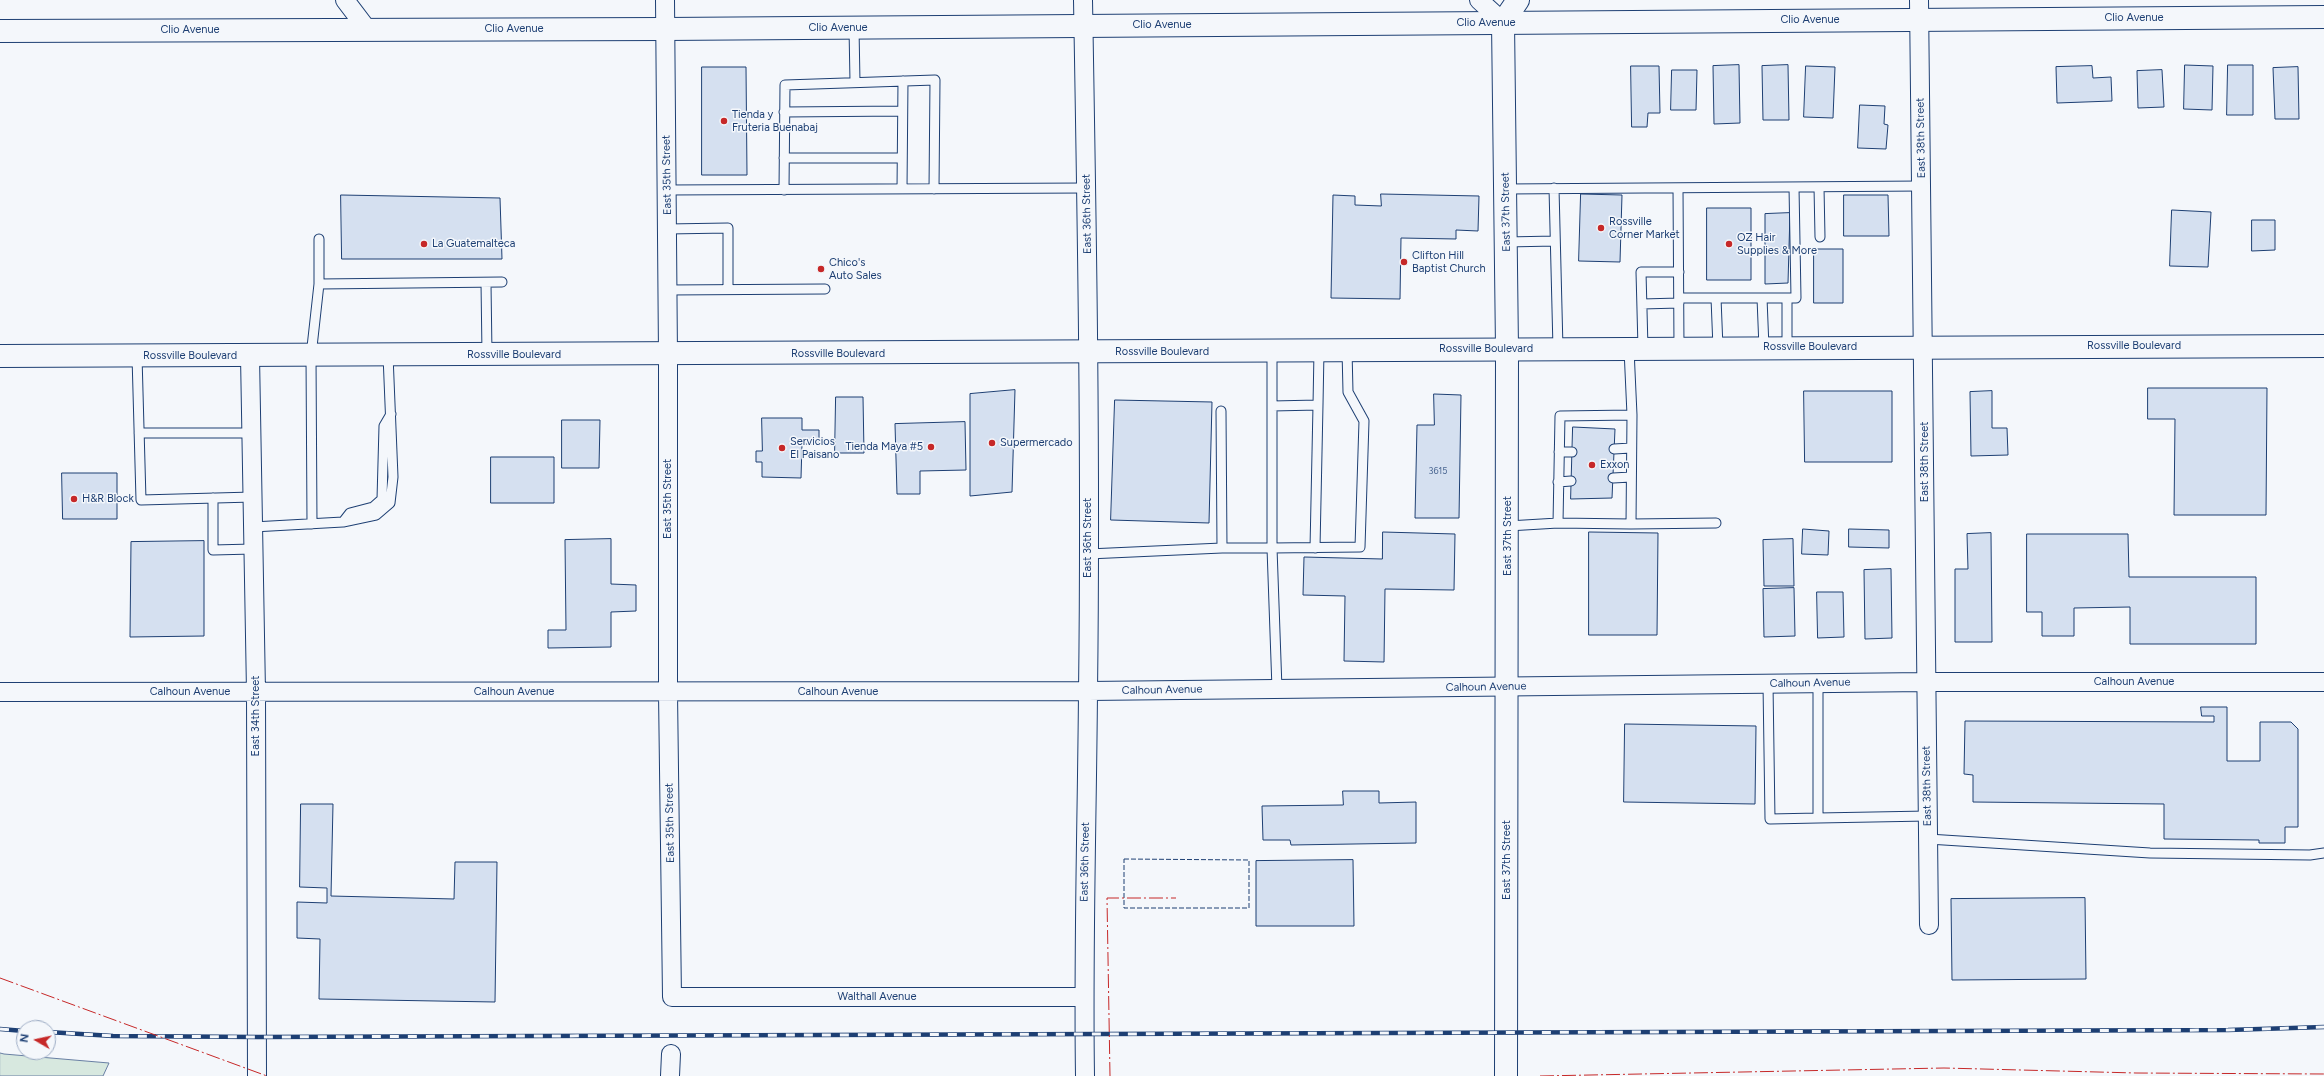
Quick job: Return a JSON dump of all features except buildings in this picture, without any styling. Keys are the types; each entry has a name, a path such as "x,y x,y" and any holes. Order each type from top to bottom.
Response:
{"main road":[{"path":"1504,22 1518,0"},
{"name":"Clio Avenue","path":"0,31 854,28 1504,22 1919,10 2324,17"},
{"name":"East 37th Street","path":"1504,22 1508,349 1506,1076"},
{"name":"Rossville Boulevard","path":"0,356 668,355 1636,348 2324,346"}],"street":[{"path":"345,0 367,29"},
{"name":"East 35th Street","path":"665,0 668,290 668,693 672,997"},
{"name":"East 36th Street","path":"1083,0 1089,353 1088,691 1083,997 1085,1076"},
{"path":"1478,0 1504,22"},
{"name":"East 38th Street","path":"1919,10 1924,347 1929,925"},
{"name":"East 34th Street","path":"250,356 256,692 257,1076"},
{"name":"Calhoun Avenue","path":"0,692 668,693 1088,691 1926,682 2324,682"},
{"name":"Walthall Avenue","path":"672,997 1083,997"},
{"path":"670,1076 671,1054"}],"lane":[{"path":"854,28 855,82"},
{"path":"784,190 785,85 936,80 934,189"},
{"path":"902,189 901,158 903,81"},
{"path":"784,112 902,111"},
{"path":"784,158 901,158"},
{"path":"1506,189 1922,186"},
{"path":"1642,304 1716,298 1796,298 1794,187"},
{"path":"1819,187 1820,237"},
{"path":"667,190 1086,188"},
{"path":"1554,188 1558,349"},
{"path":"1678,188 1679,348"},
{"path":"667,229 728,228 728,289"},
{"path":"312,524 311,356 319,284 319,239"},
{"path":"1506,242 1555,241"},
{"path":"1631,524 1632,415 1636,348 1642,304 1641,272 1678,272"},
{"path":"319,284 502,282"},
{"path":"486,283 487,355"},
{"path":"668,290 825,289"},
{"path":"1716,298 1718,348"},
{"path":"1762,298 1764,348"},
{"path":"1786,298 1787,348"},
{"path":"1088,554 1222,548 1315,548 1360,546 1364,421 1348,392 1347,350"},
{"path":"1272,351 1272,548 1277,689"},
{"path":"1315,548 1319,351"},
{"path":"253,527 343,522 376,515 390,503 393,477 388,355"},
{"path":"137,356 141,500 253,497"},
{"path":"1272,406 1318,405"},
{"path":"1221,411 1222,548"},
{"path":"1558,523 1560,416 1632,415"},
{"path":"139,432 252,433"},
{"path":"1614,449 1631,448"},
{"path":"1559,452 1572,452"},
{"path":"1613,478 1631,477"},
{"path":"1558,482 1571,481"},
{"path":"213,498 213,550 253,549"},
{"path":"1508,526 1558,523 1716,523"},
{"path":"1818,683 1818,818"},
{"path":"1768,684 1770,819 1928,816"},
{"path":"1928,839 2150,853 2310,855 2324,853"}],"shaded area":[{"path":"0,1053 16,1055 16,1060 56,1060 56,1058 109,1063 103,1076 0,1076"}],"railway":[{"path":"56,1032 113,1036 258,1037 2228,1030 2324,1027"},
{"path":"0,1029 16,1030"}],"fence":[{"path":"1124,859 1249,860 1249,908 1124,908 1124,859"}],"power":[{"path":"1110,1076 1107,898 1176,898"},
{"path":"0,978 267,1076"},
{"path":"1540,1076 1944,1068 2136,1073 2324,1074"}],"place":[{"name":"Tienda y Fruteria Buenabaj","path":"724,121"},
{"name":"Rossville Corner Market","path":"1601,228"},
{"name":"La Guatemalteca","path":"424,244"},
{"name":"OZ Hair Supplies & More","path":"1729,244"},
{"name":"Clifton Hill Baptist Church","path":"1404,262"},
{"name":"Chico's Auto Sales","path":"821,269"},
{"name":"Supermercado","path":"992,443"},
{"name":"Tienda Maya #5","path":"931,447"},
{"name":"Servicios El Paisano","path":"782,448"},
{"name":"Exxon","path":"1592,465"},
{"name":"H&R Block","path":"74,499"}]}
